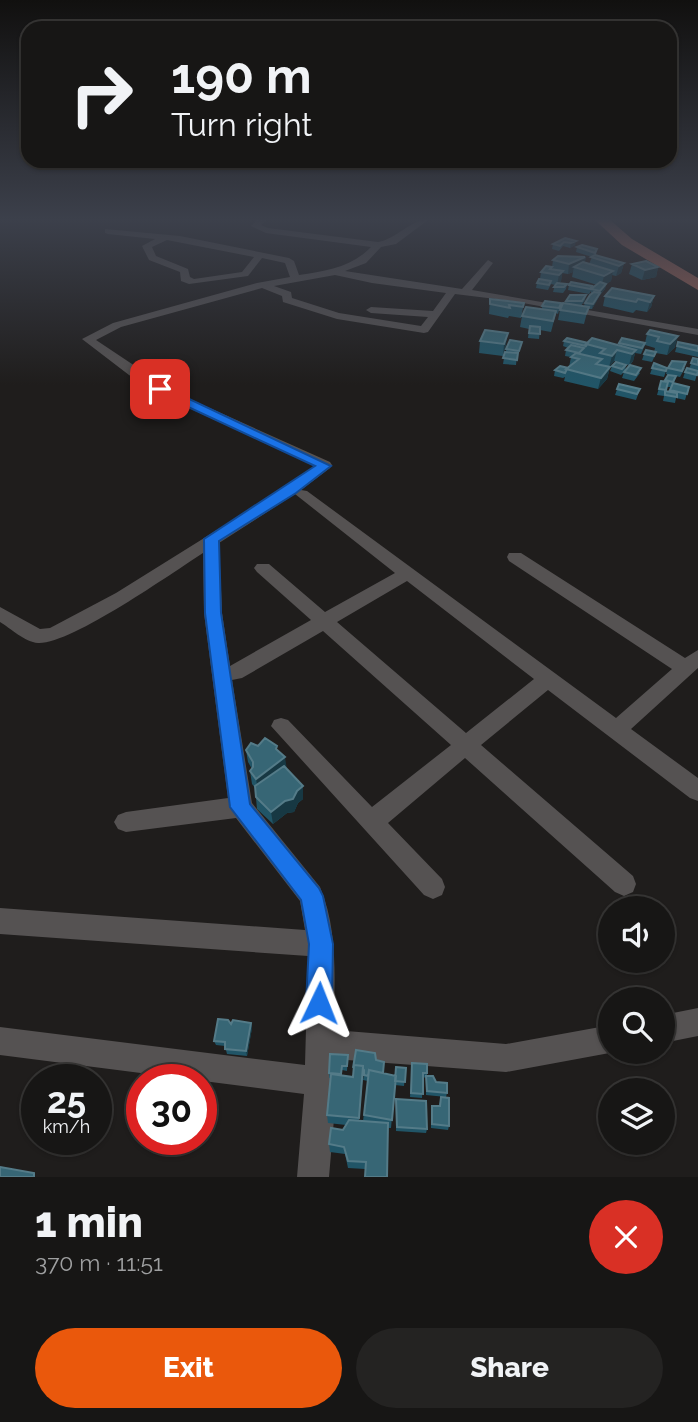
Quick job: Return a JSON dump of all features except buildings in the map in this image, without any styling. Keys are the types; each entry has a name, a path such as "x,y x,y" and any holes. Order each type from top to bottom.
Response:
{"main road":[{"path":"681,275 698,285"}],"street":[{"path":"186,275 185,279 193,282 239,275"},
{"path":"294,275 296,280"},
{"path":"0,613 37,636 54,634 122,597 325,466 290,448 182,402 138,377 88,339 117,325 261,285 321,275"},
{"path":"352,275 451,292 512,298 698,332"},
{"path":"464,293 478,275"},
{"path":"261,285 287,294 287,300 337,316 424,330 434,314 443,307 451,292"},
{"path":"363,320 372,307 434,314"},
{"path":"302,494 698,791"},
{"path":"211,539 213,613 240,807 311,896 321,944 319,1119 313,1177"},
{"path":"514,557 692,662 617,729"},
{"path":"263,568 624,884"},
{"path":"235,673 408,573"},
{"path":"371,822 549,678"},
{"path":"281,726 433,887"},
{"path":"126,822 240,807"},
{"path":"0,921 321,944"},
{"path":"675,1027 698,1022"},
{"path":"0,1041 319,1081"},
{"path":"319,1043 506,1058 598,1041"}],"route":[{"path":"160,389 182,402 290,448 325,466 211,539 213,613 240,807 311,896 321,944 319,1003"}]}
